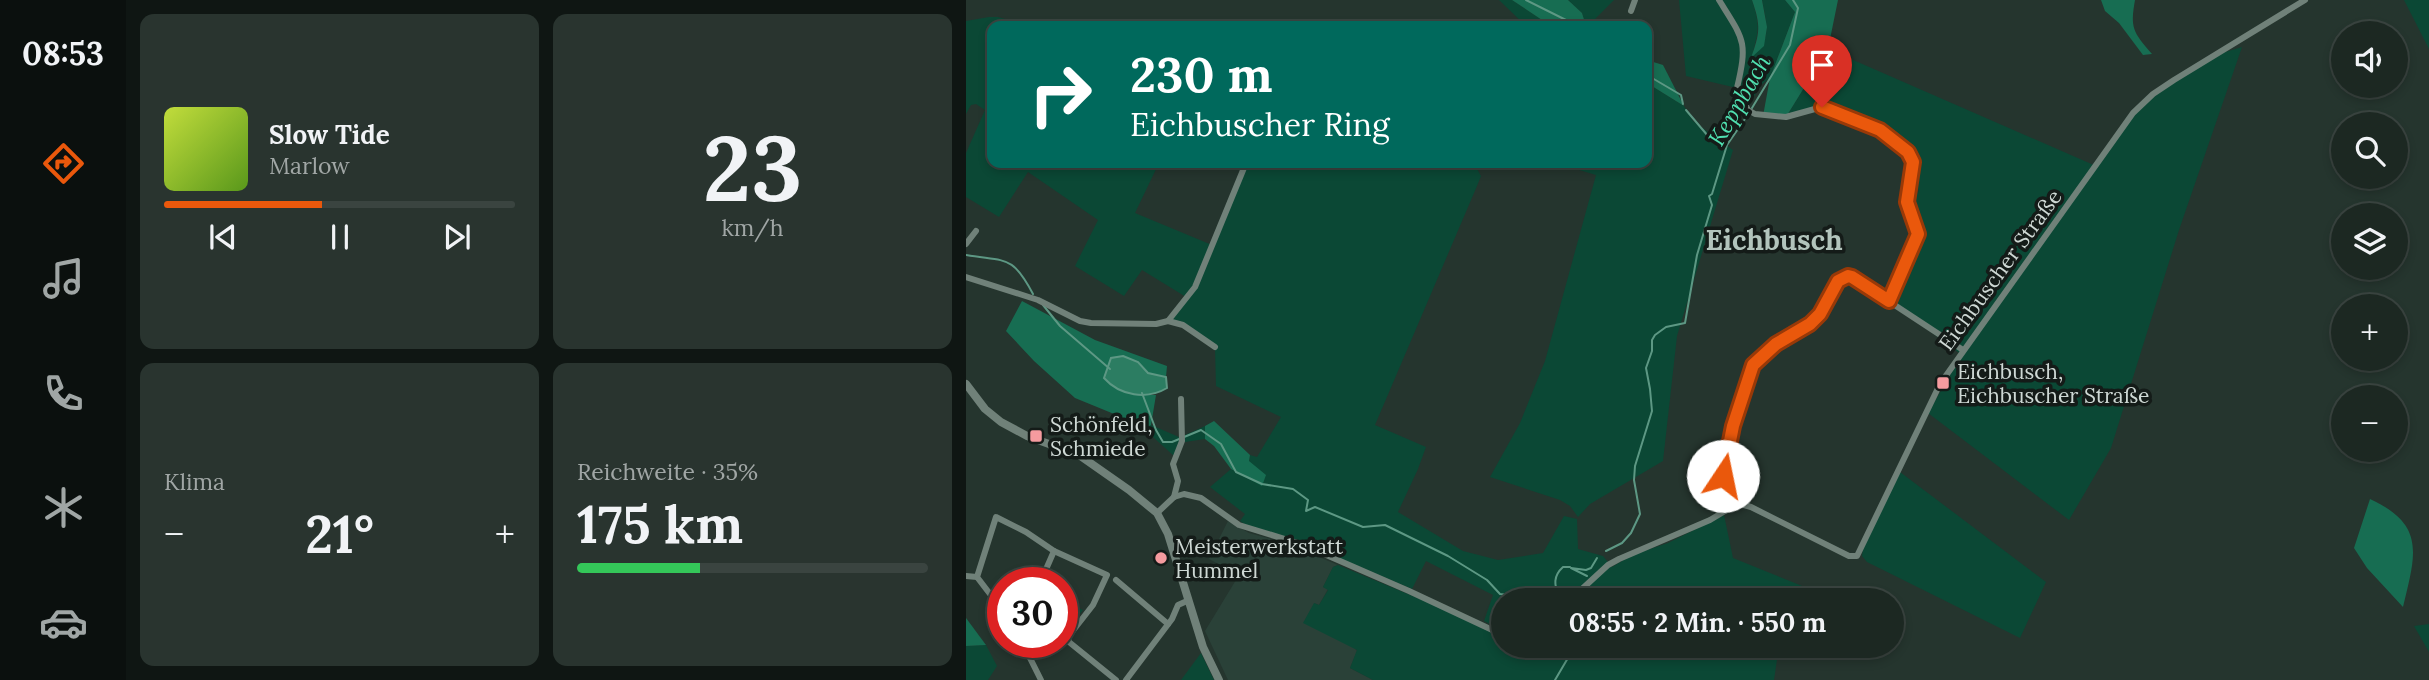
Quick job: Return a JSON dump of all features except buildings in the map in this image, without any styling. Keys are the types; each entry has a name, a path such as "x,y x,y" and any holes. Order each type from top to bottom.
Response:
{"street":[{"path":"1631,11 1635,0"},
{"path":"1719,0 1744,44 1737,88 1755,113 1786,117 1822,107 1880,130 1908,152 1913,162 1907,202 1918,234 1889,301"},
{"name":"Eichbuscher Straße","path":"1734,502 1751,507 1849,556 1857,556 1940,384 2133,113 2153,94 2174,80 2305,0"},
{"path":"1168,321 1195,287 1244,168"},
{"path":"966,244 976,231"},
{"path":"966,277 1038,300 1080,321 1134,324 1168,321 1183,325 1215,347"},
{"path":"1583,588 1608,565 1710,520 1734,502 1727,495 1723,476 1733,426 1753,365 1776,344 1810,324 1820,314 1838,281 1852,277 1962,350"},
{"path":"966,385 985,409 1001,422 1027,436 1079,455 1157,513 1168,534 1203,647 1219,680"},
{"path":"1174,497 1178,481 1174,464 1182,439 1181,399"},
{"path":"1157,513 1174,497 1184,494 1201,498 1239,525 1301,544 1491,629"},
{"path":"977,577 996,517 1026,532 1054,551 1107,575 1093,605 1069,637 1069,642 1116,680"},
{"path":"1047,567 1054,551"},
{"path":"966,576 977,577 987,590"},
{"path":"1116,580 1168,624"},
{"path":"1126,680 1168,624 1178,605 1187,601"},
{"path":"1030,658 1041,680"}],"shaded area":[{"path":"1499,0 1512,0 1544,21 1521,21"},
{"path":"1512,0 1568,0 1582,13 1584,21 1544,21"},
{"path":"1568,0 1614,0 1593,21 1584,21 1582,13"},
{"path":"1679,0 1752,0 1758,29 1752,57 1765,38 1762,0 1785,0 1795,12 1770,78 1761,85 1747,108 1737,88 1686,76"},
{"path":"1752,0 1762,0 1767,27 1764,46 1751,58 1758,29"},
{"path":"1785,0 1838,0 1828,49 1786,117 1763,116 1770,78 1795,12"},
{"path":"2101,0 2135,0 2134,29 2152,54 2143,55 2119,23 2105,11"},
{"path":"2404,0 2429,0 2429,49"},
{"path":"998,17 1012,21 987,21 987,168 1157,168 1135,213 1212,245 1245,168 1477,168 1481,176 1375,425 1426,447 1398,512 1463,551 1498,560 1543,553 1564,516 1577,519 1578,549 1603,556 1612,567 1632,555 1668,543 1724,515 1733,558 1807,588 1491,588 1491,594 1426,561 1412,589 1294,539 1249,527 1240,521 1245,514 1210,487 1231,469 1261,485 1249,461 1250,455 1257,457 1281,417 1216,386 1215,347 1183,325 1168,321 1186,297 1142,270 1124,296 1075,266 1098,220 1028,172 999,217 966,197 966,153 985,110 976,104 971,105 966,114 966,21"},
{"path":"2242,47 2179,230 2111,448 2069,520 1928,413 1962,355 1889,301 1918,234 1907,202 1912,205 1919,190 1909,184 1913,163 1908,152 1880,130 1822,107 1786,117 1828,49 2096,166 2133,113 2153,94 2215,55"},
{"path":"1652,62 1663,65 1684,106 1652,86"},
{"path":"1652,86 1684,106 1693,121 1733,150 1677,336 1663,461 1590,504 1578,517 1570,506 1560,500 1490,477 1520,423 1545,361 1596,175 1573,168 1652,168"},
{"path":"1022,301 1095,340 1167,366 1166,377 1148,373 1138,362 1123,356 1111,358 1104,378 1127,392 1156,395 1151,425 1137,432 1119,416 1075,398 1034,361 1006,331"},
{"path":"1123,356 1138,362 1148,373 1166,377 1167,388 1142,395 1126,392 1110,384 1104,378 1111,358"},
{"path":"1214,421 1250,455 1249,461 1266,475 1262,486 1231,469 1214,446 1205,439 1205,426"},
{"path":"1151,425 1179,437 1180,443 1174,456 1143,428"},
{"path":"1205,426 1205,439 1185,442 1183,436"},
{"path":"1900,472 2046,582 2020,638 1867,562 1862,556 1863,548"},
{"path":"2370,499 2388,509 2409,531 2413,557 2403,607 2367,568 2354,548"},
{"path":"1228,521 1249,533 1286,543 1338,565 1333,567 1323,587 1328,589 1319,605 1314,603 1357,651 1350,668 1373,680 1228,680 1205,631 1239,575 1209,559"},
{"path":"1338,565 1473,621 1491,632 1491,658 1777,658 1774,680 1373,680 1350,668 1357,650 1303,623 1314,603 1319,605 1328,590 1323,587 1333,567"},
{"path":"1491,601 1491,625 1484,621"},
{"path":"966,618 986,645 966,646"},
{"path":"2429,624 2429,652 2414,626"},
{"path":"986,645 987,658 993,658 997,666 988,680 966,680 966,646"},
{"path":"1201,653 1214,680 1181,680"}],"waterway":[{"path":"1526,0 1567,21"},
{"name":"Keppbach","path":"1752,108 1790,45 1798,8 1793,0"},
{"path":"1652,78 1681,95 1683,104"},
{"path":"1686,110 1708,136 1726,145"},
{"name":"Keppbach","path":"1606,551 1622,543 1631,533 1640,514 1634,480 1635,466 1652,411 1646,368 1652,351 1652,340 1666,327 1685,323 1697,255 1712,205 1709,196 1712,194 1727,145 1749,113"},
{"path":"966,255 1007,262 1019,272 1033,294"},
{"path":"1043,305 1060,326 1110,369"},
{"path":"1142,393 1163,442 1172,442 1201,430 1221,444 1236,472 1262,484 1293,489 1308,500 1306,511 1315,507 1363,527 1385,525 1448,556 1487,580 1494,588"},
{"name":"Keppbach","path":"1587,576 1571,568 1586,570 1591,568 1597,558"},
{"path":"1556,588 1556,577 1560,570 1570,567"},
{"name":"Keppbach","path":"1555,680 1568,658"}],"place":[{"name":"Eichbusch, Eichbuscher Straße","path":"1943,383"},
{"name":"Schönfeld, Schmiede","path":"1036,436"},
{"name":"Meisterwerkstatt Hummel","path":"1161,558"}],"district":[{"name":"Eichbusch","path":"1774,240"}],"route":[{"path":"1723,476 1733,426 1753,365 1776,344 1810,324 1820,314 1838,281 1848,276 1889,301 1918,234 1907,202 1913,162 1908,152 1880,130 1822,107"}]}
